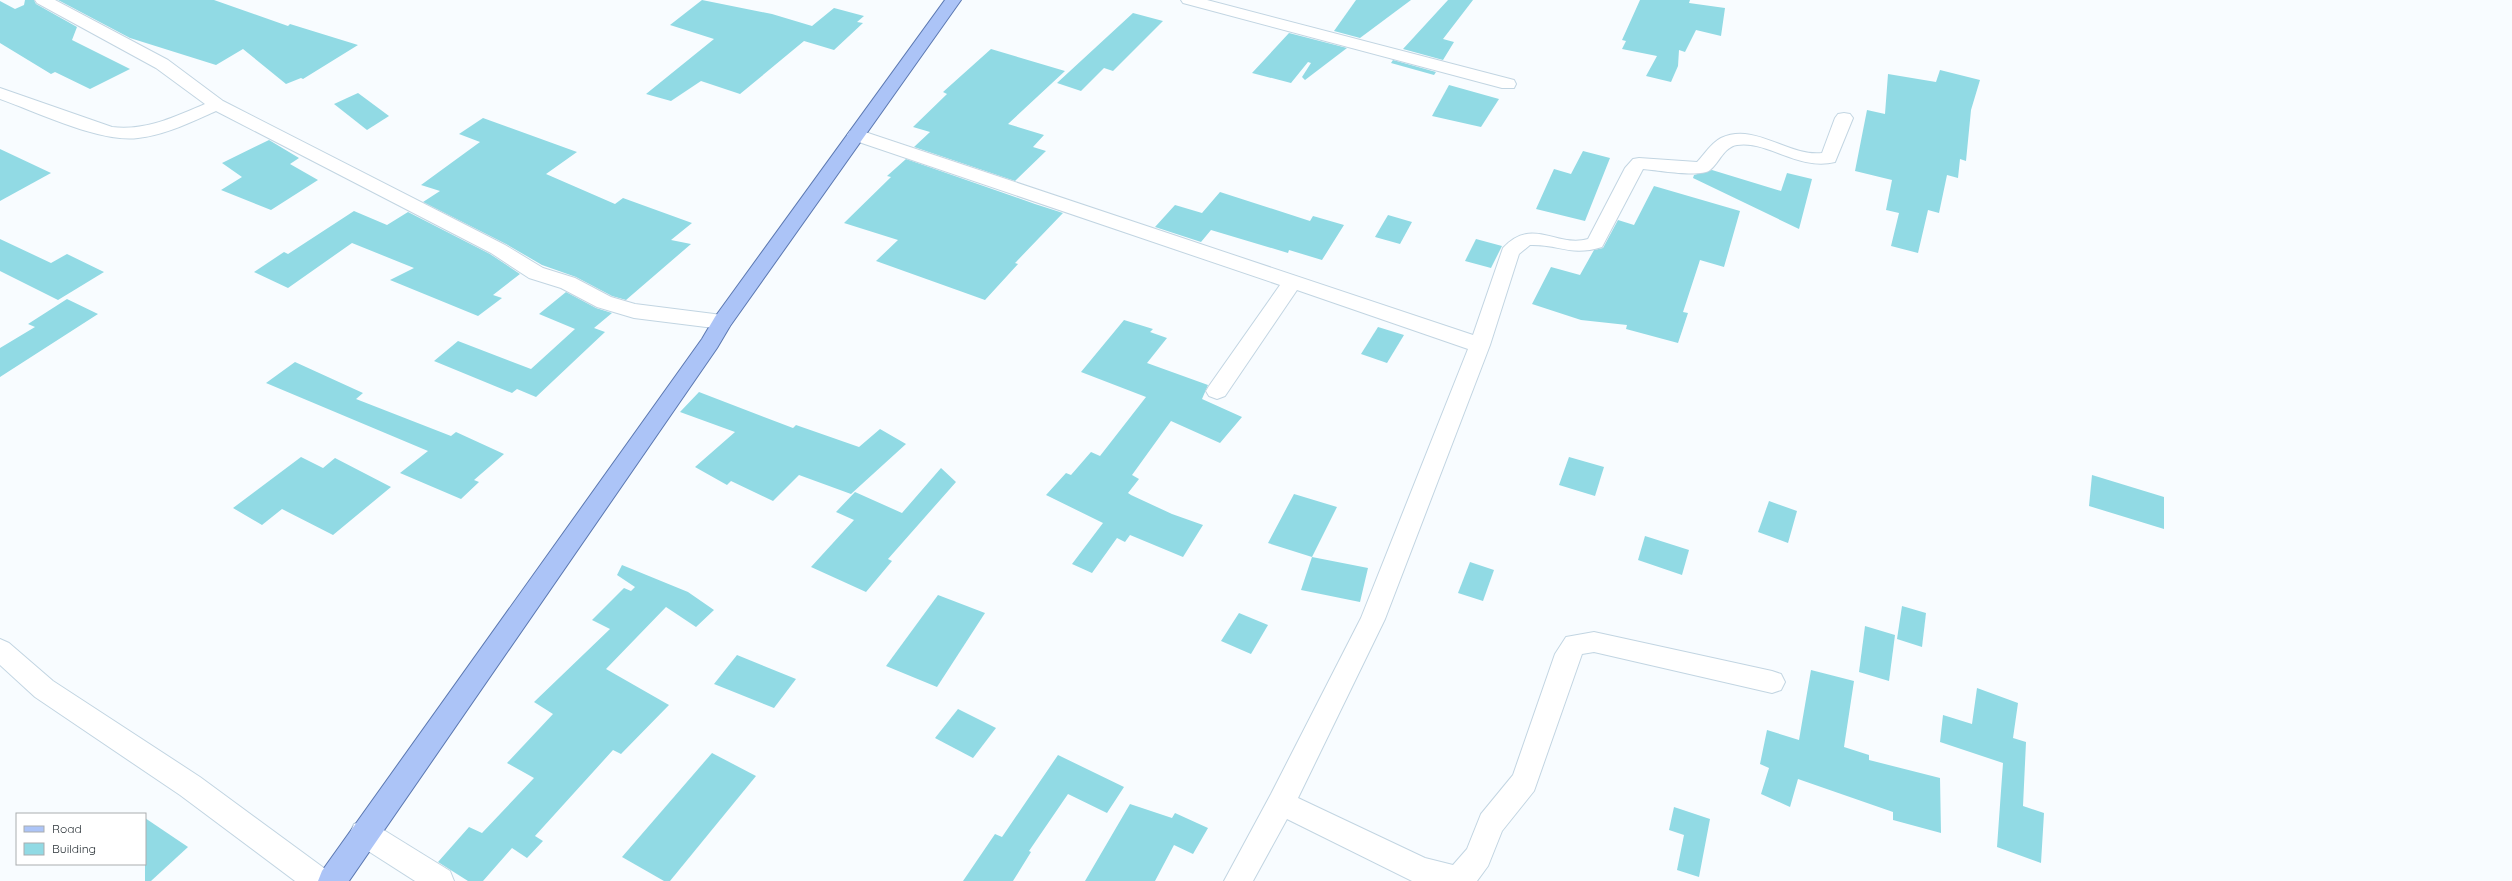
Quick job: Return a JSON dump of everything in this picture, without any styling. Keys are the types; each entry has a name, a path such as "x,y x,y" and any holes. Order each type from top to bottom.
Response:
{"main road":[{"path":"332,881 364,833 710,343 722,322 953,0"}],"street":[{"path":"44,0 162,64 217,105 498,249 536,273 568,283 604,302 634,311 722,322"},
{"path":"1189,0 1508,84"},
{"path":"0,93 109,132 126,136 156,130 217,105"},
{"path":"1238,881 1281,803 1373,620 1480,345 1510,252 1517,242 1529,238 1579,246 1595,243 1634,168 1639,163 1699,168 1706,164 1725,142 1739,139 1824,160 1829,158 1844,118"},
{"path":"856,135 1480,345"},
{"path":"1217,391 1293,281"},
{"path":"1281,803 1421,871 1454,879 1465,874 1473,866 1491,823 1524,782 1568,654 1575,644 1594,642 1772,682"},
{"path":"0,650 44,689 190,786 318,881"},
{"path":"364,833 440,881"}],"building":[{"path":"25,0 34,0 36,4 77,27 72,40 130,69 90,89 55,72 51,74 0,43 0,1 15,9 24,5"},
{"path":"58,0 214,0 288,26 290,24 358,45 303,79 301,78 286,84 243,49 216,65 130,38"},
{"path":"702,0 772,14 812,26 834,8 864,16 857,22 863,23 834,50 804,41 740,94 701,81 671,101 646,94 714,39 670,25"},
{"path":"1356,0 1411,0 1360,38 1334,31"},
{"path":"1448,0 1473,0 1443,39 1454,42 1443,60 1403,49"},
{"path":"1640,0 1690,0 1689,3 1725,8 1721,36 1696,30 1685,52 1679,50 1678,66 1671,82 1646,76 1657,56 1622,49 1626,41 1622,40"},
{"path":"1133,13 1163,21 1113,71 1104,68 1081,91 1057,83"},
{"path":"1289,33 1347,48 1305,80 1302,77 1311,63 1308,62 1291,83 1252,73"},
{"path":"991,49 1065,71 1008,124 1044,135 1033,147 1046,151 1015,181 914,147 930,132 913,127 947,94 943,92"},
{"path":"1393,60 1436,72 1434,75 1391,63"},
{"path":"1940,70 1980,80 1971,110 1966,161 1960,159 1958,178 1947,175 1939,213 1928,210 1918,253 1891,246 1899,213 1886,210 1892,180 1855,171 1867,110 1885,114 1888,74 1936,82"},
{"path":"1449,85 1499,99 1481,127 1432,116"},
{"path":"358,93 389,116 367,130 334,104"},
{"path":"483,118 577,152 546,174 615,204 623,198 692,223 671,240 691,244 626,300 612,296 576,277 542,265 506,244 423,202 440,191 421,185 480,142 459,134"},
{"path":"269,140 299,158 290,164 318,180 271,210 221,190 242,177 222,163"},
{"path":"0,149 51,173 0,201"},
{"path":"1583,151 1610,158 1585,221 1536,209 1554,169 1571,174"},
{"path":"906,159 1063,213 1015,263 1018,264 985,300 876,261 898,240 844,223 891,177 887,176"},
{"path":"1712,170 1781,191 1787,173 1812,179 1799,229 1693,178 1694,175"},
{"path":"1654,186 1740,211 1724,267 1700,260 1683,312 1688,313 1678,343 1626,329 1627,325 1581,320 1532,304 1551,267 1580,275 1594,250 1603,248 1618,220 1634,225"},
{"path":"1220,192 1310,221 1313,216 1344,225 1322,260 1289,250 1288,253 1211,230 1201,242 1155,227 1175,205 1202,213"},
{"path":"354,211 387,225 408,212 490,254 520,274 493,295 502,298 478,316 390,280 414,268 352,243 288,288 254,272 284,252 288,254"},
{"path":"1388,215 1412,222 1400,244 1375,237"},
{"path":"0,239 51,263 67,254 104,272 58,300 0,271"},
{"path":"1476,239 1502,246 1491,268 1465,261"},
{"path":"566,292 596,308 612,313 594,328 605,332 536,397 517,389 512,393 434,361 458,341 531,369 575,329 539,314"},
{"path":"67,299 98,314 0,377 0,348 35,327 28,324"},
{"path":"1124,320 1153,329 1150,332 1167,338 1147,363 1208,385 1202,399 1242,417 1220,443 1171,421 1132,475 1139,479 1128,493 1172,514 1203,525 1183,557 1130,535 1125,542 1117,538 1092,573 1072,564 1103,523 1046,495 1066,473 1071,475 1091,452 1100,456 1146,397 1081,372"},
{"path":"1378,327 1404,335 1387,363 1361,354"},
{"path":"295,362 363,393 356,399 451,436 456,432 504,454 474,480 479,482 461,499 400,473 428,451 266,383"},
{"path":"699,392 793,428 796,425 859,447 880,429 906,444 851,494 799,475 773,501 731,481 727,485 695,467 735,432 680,412"},
{"path":"301,457 323,468 335,458 391,487 333,535 282,509 262,525 233,508"},
{"path":"1569,457 1604,467 1595,496 1559,485"},
{"path":"941,468 956,482 888,559 892,561 866,592 811,567 854,520 836,512 855,492 902,513"},
{"path":"2092,475 2164,497 2164,529 2089,506"},
{"path":"1294,494 1337,507 1312,557 1268,543"},
{"path":"1769,501 1797,511 1788,543 1758,532"},
{"path":"1645,536 1689,550 1682,575 1638,560"},
{"path":"1312,557 1368,568 1360,602 1301,590"},
{"path":"1470,562 1494,570 1483,601 1458,593"},
{"path":"622,565 688,592 714,610 696,627 666,607 606,669 669,705 621,754 613,750 535,836 543,841 527,858 512,848 483,881 468,881 438,862 469,827 482,833 534,778 507,763 553,714 534,702 610,629 592,620 624,588 631,591 635,587 617,575"},
{"path":"938,595 985,613 937,687 886,666"},
{"path":"1902,606 1926,613 1922,647 1897,639"},
{"path":"1239,613 1268,625 1251,654 1221,641"},
{"path":"1865,626 1895,635 1889,681 1859,672"},
{"path":"737,655 796,679 774,708 714,684"},
{"path":"1811,670 1854,681 1844,747 1869,755 1869,760 1940,778 1941,833 1893,820 1893,812 1798,779 1790,807 1761,794 1769,768 1760,764 1767,730 1799,740"},
{"path":"1977,688 2018,703 2013,738 2026,742 2023,806 2044,813 2041,863 1997,847 2003,763 1940,742 1943,715 1972,724"},
{"path":"958,709 996,728 973,758 935,738"},
{"path":"712,753 756,776 670,881 664,881 622,857"},
{"path":"1058,755 1124,787 1107,813 1068,794 1029,851 1031,852 1013,881 963,881 995,834 1002,837"},
{"path":"1130,804 1172,818 1175,813 1208,828 1193,854 1174,845 1155,881 1085,881"},
{"path":"1674,807 1710,819 1699,877 1677,870 1684,835 1669,830"},
{"path":"146,819 188,847 151,881 145,881"}]}
